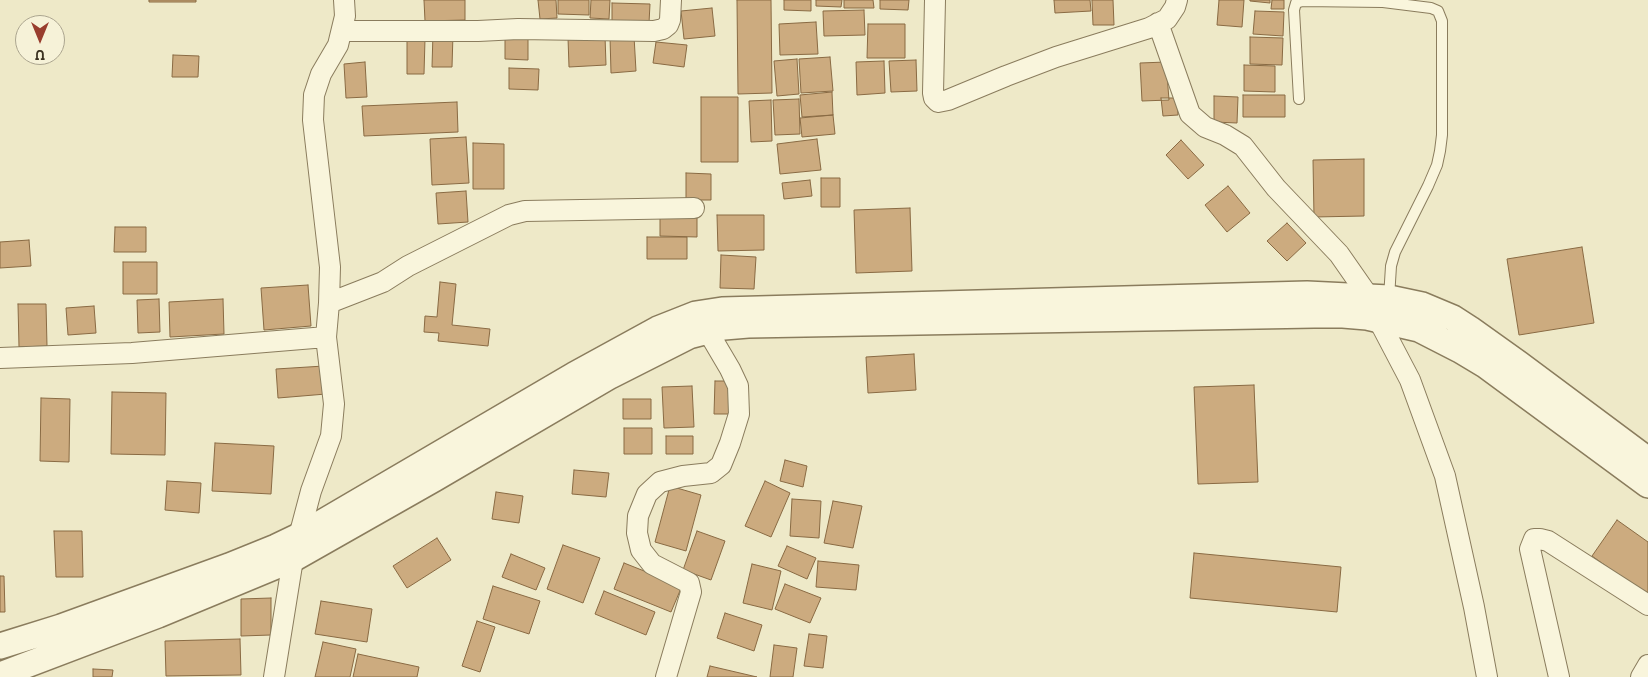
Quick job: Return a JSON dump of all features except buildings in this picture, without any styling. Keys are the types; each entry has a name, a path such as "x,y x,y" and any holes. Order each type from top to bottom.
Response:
{"street":[{"path":"274,677 296,548 311,491 332,436 334,404 326,337 330,267 313,120 314,95 321,74 338,44 342,31 345,16 344,0"},
{"path":"342,31 528,29 654,31 668,25 670,20 670,0"},
{"path":"935,0 933,93 934,98 938,102 948,100 1056,57 1149,28 1167,19 1177,0"},
{"path":"1158,23 1190,114 1204,128 1225,135 1243,146 1276,188 1339,254 1384,309 1445,476 1487,677"},
{"path":"329,303 383,282 408,266 509,215 525,211 694,208"},
{"path":"0,675 158,615 426,484 610,376 689,336 706,322 748,325 1343,315 1422,305 1453,318 1470,329 1648,460"},
{"path":"1384,309 1485,365 1648,486"},
{"path":"666,677 691,592 689,583 652,564 641,550 637,533 638,516 647,494 660,482 683,476 711,473 721,465 730,443 738,414 738,386 706,322"},
{"path":"0,358 132,353 326,337"},
{"path":"1559,677 1530,549 1534,540 1548,541 1648,605"},
{"path":"0,646 61,627 229,566 296,548"},
{"path":"1640,677 1648,665"}],"lane":[{"path":"1299,99 1294,10 1296,3 1302,1 1383,2 1430,8 1438,11 1442,21 1442,135 1440,150 1437,165 1428,186 1395,252 1384,309"}]}
